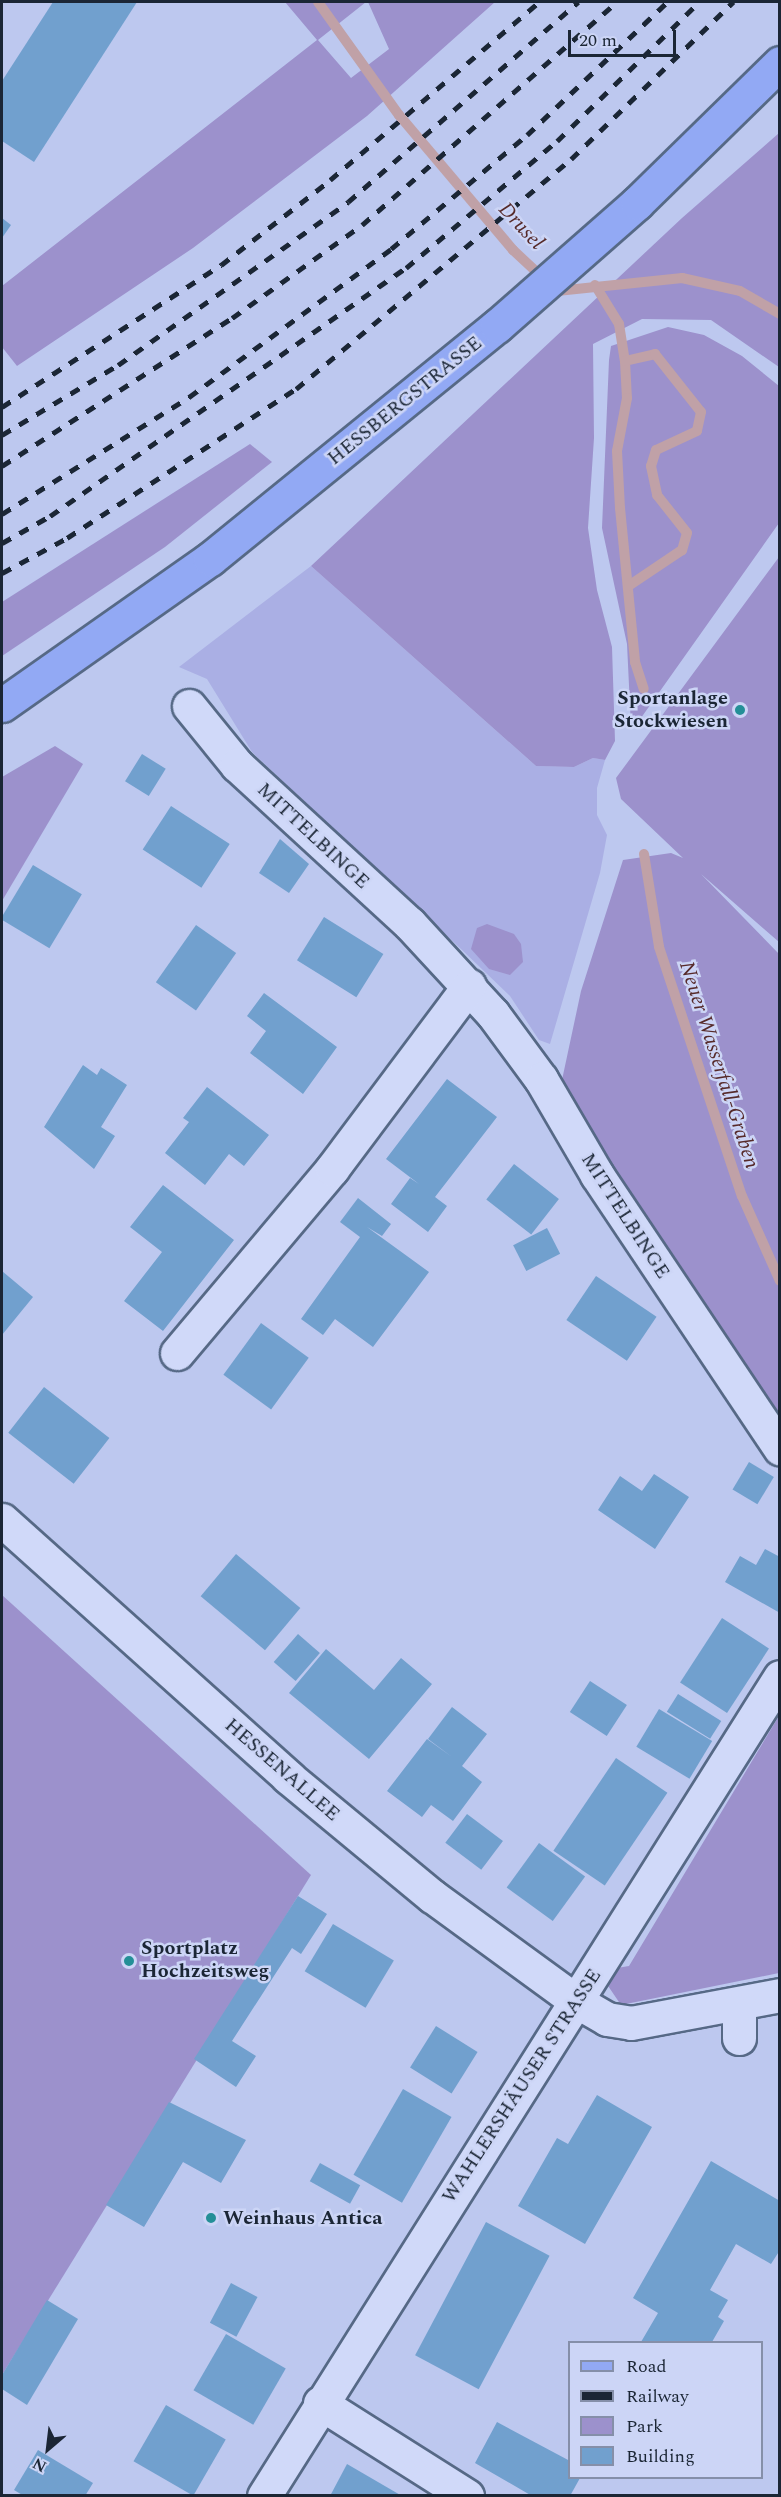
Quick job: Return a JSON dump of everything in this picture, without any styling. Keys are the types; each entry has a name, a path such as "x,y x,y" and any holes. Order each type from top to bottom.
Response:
{"main road":[{"name":"HESSBERGSTRASSE","path":"2,705 210,559 497,326 637,202 780,63"}],"street":[{"name":"MITTELBINGE","path":"189,706 237,765 470,986 541,1079 597,1175 780,1448"},
{"path":"177,1353 332,1169 470,986"},
{"name":"HESSENALLEE","path":"2,1520 288,1777 432,1896 576,2001 607,2019 631,2023 780,1995"},
{"name":"WAHLERSHÄUSER STRASSE","path":"264,2496 320,2403 780,1677"},
{"path":"739,2004 739,2038"},
{"path":"320,2403 467,2496"}],"shaded area":[{"path":"311,566 536,766 574,767 593,758 605,760 597,788 597,815 607,835 600,873 550,1044 539,1040 510,996 252,752 207,679 179,667"}],"green space":[{"path":"285,2 366,2 318,40 351,78 389,49 368,2 495,2 367,116 193,248 17,366 2,347 2,286 317,40"},
{"path":"779,133 779,367 711,320 642,319 593,344 594,438 588,528 597,590 612,647 615,741 605,760 593,758 574,767 536,766 311,566 682,218"},
{"path":"668,327 704,335 742,356 779,386 779,523 636,725 631,727 627,644 602,528 609,360 611,346"},
{"path":"250,444 272,462 165,547 2,656 2,602"},
{"path":"779,557 779,942 701,874 779,954 779,1415 676,1269 566,1098 562,1080 581,991 623,860 671,853 683,858 621,799 616,778"},
{"path":"55,746 83,764 2,901 2,777"},
{"path":"487,924 514,934 521,944 523,962 510,975 489,969 471,949 477,928"},
{"name":"Sportplatz Hochzeitsweg","path":"2,1595 311,1875 2,2375"},
{"path":"779,1716 779,1973 621,2005 604,1980 611,1969 629,1966"}],"building":[{"path":"53,2 137,2 34,162 2,141 2,81"},
{"path":"2,218 11,225 2,238"},
{"path":"142,754 166,769 149,796 125,781"},
{"path":"171,806 230,844 201,888 143,850"},
{"path":"280,839 309,864 289,893 259,873"},
{"path":"33,865 82,894 49,948 2,920"},
{"path":"324,917 383,954 356,997 297,960"},
{"path":"196,925 236,953 196,1010 156,982"},
{"path":"264,993 337,1047 303,1094 250,1053 266,1031 247,1016"},
{"path":"83,1065 97,1075 101,1068 127,1085 101,1127 115,1136 94,1169 44,1127"},
{"path":"447,1079 497,1117 435,1197 447,1206 428,1232 391,1204 410,1178 419,1184 386,1159"},
{"path":"207,1087 269,1135 244,1166 229,1154 205,1185 165,1153 189,1122 183,1118"},
{"path":"514,1164 559,1199 531,1235 486,1199"},
{"path":"163,1185 234,1240 163,1331 124,1301 162,1252 130,1227"},
{"path":"358,1198 391,1224 382,1236 367,1227 429,1272 373,1347 335,1319 323,1335 301,1319 360,1237 340,1222"},
{"path":"547,1228 560,1254 526,1271 513,1245"},
{"path":"2,1271 33,1297 2,1335"},
{"path":"596,1276 657,1317 627,1361 566,1320"},
{"path":"261,1323 309,1358 271,1409 223,1375"},
{"path":"44,1387 109,1438 74,1484 8,1433"},
{"path":"749,1462 774,1477 757,1504 733,1489"},
{"path":"654,1474 689,1497 655,1549 598,1510 620,1476 642,1491"},
{"path":"765,1549 780,1557 780,1613 725,1582 740,1556 756,1565"},
{"path":"236,1554 300,1608 265,1650 201,1596"},
{"path":"722,1618 769,1648 727,1713 680,1683"},
{"path":"298,1634 320,1653 296,1681 274,1662"},
{"path":"326,1649 374,1690 401,1658 432,1684 369,1759 289,1693"},
{"path":"590,1681 627,1705 607,1736 570,1712"},
{"path":"678,1694 721,1721 710,1739 667,1712"},
{"path":"452,1707 487,1734 462,1766 482,1782 453,1821 431,1805 422,1817 387,1791 427,1739 452,1757 428,1739"},
{"path":"659,1709 712,1741 689,1779 636,1747"},
{"path":"616,1758 667,1793 605,1886 553,1851"},
{"path":"467,1814 503,1841 481,1870 445,1843"},
{"path":"539,1843 585,1877 553,1921 507,1887"},
{"path":"298,1896 327,1914 301,1954 292,1948 232,2041 256,2056 236,2087 194,2059"},
{"path":"333,1924 394,1961 366,2008 305,1971"},
{"path":"436,2026 478,2052 452,2094 410,2068"},
{"path":"403,2089 451,2117 402,2203 354,2175"},
{"path":"597,2095 652,2127 585,2244 518,2206 557,2138 568,2144"},
{"path":"169,2102 246,2140 221,2183 183,2162 144,2227 106,2205"},
{"path":"711,2161 780,2201 780,2250 771,2264 736,2244 710,2290 728,2300 718,2317 724,2321 713,2341 642,2341 658,2313 633,2298"},
{"path":"320,2163 360,2185 350,2204 310,2181"},
{"path":"486,2222 550,2256 479,2389 415,2355"},
{"path":"231,2283 257,2297 236,2337 210,2323"},
{"path":"47,2300 78,2319 27,2405 2,2389 2,2375"},
{"path":"226,2334 286,2368 253,2425 194,2390"},
{"path":"166,2405 226,2440 193,2496 134,2461"},
{"path":"497,2422 568,2460 568,2479 579,2479 570,2496 532,2496 475,2463"},
{"path":"38,2450 93,2483 85,2496 24,2496 14,2490"},
{"path":"347,2464 402,2496 330,2496"}],"waterway":[{"name":"Drusel","path":"318,2 399,115 513,250 557,291 682,278 740,291 780,314"},
{"name":"Neuer Wasserfall-Graben","path":"595,285 619,324 625,361 627,398 617,451 620,508 635,662 644,689"},
{"path":"625,361 655,354 701,412 697,431 656,450 651,466 657,495 687,533 682,550 630,585"},
{"name":"Neuer Wasserfall-Graben","path":"644,854 659,947 742,1196 780,1281"}],"railway":[{"path":"2,407 221,265 330,180 539,2"},
{"path":"2,435 118,365 348,202 578,2"},
{"path":"2,466 232,318 362,225 617,2"},
{"path":"2,514 189,397 391,249 527,135 667,2"},
{"path":"2,543 50,516 406,268 557,141 699,2"},
{"path":"2,573 67,538 296,389 571,159 733,2"}],"place":[{"name":"Sportanlage Stockwiesen","path":"740,710"},
{"name":"Sportplatz Hochzeitsweg","path":"129,1961"},
{"name":"Weinhaus Antica","path":"211,2218"}]}
